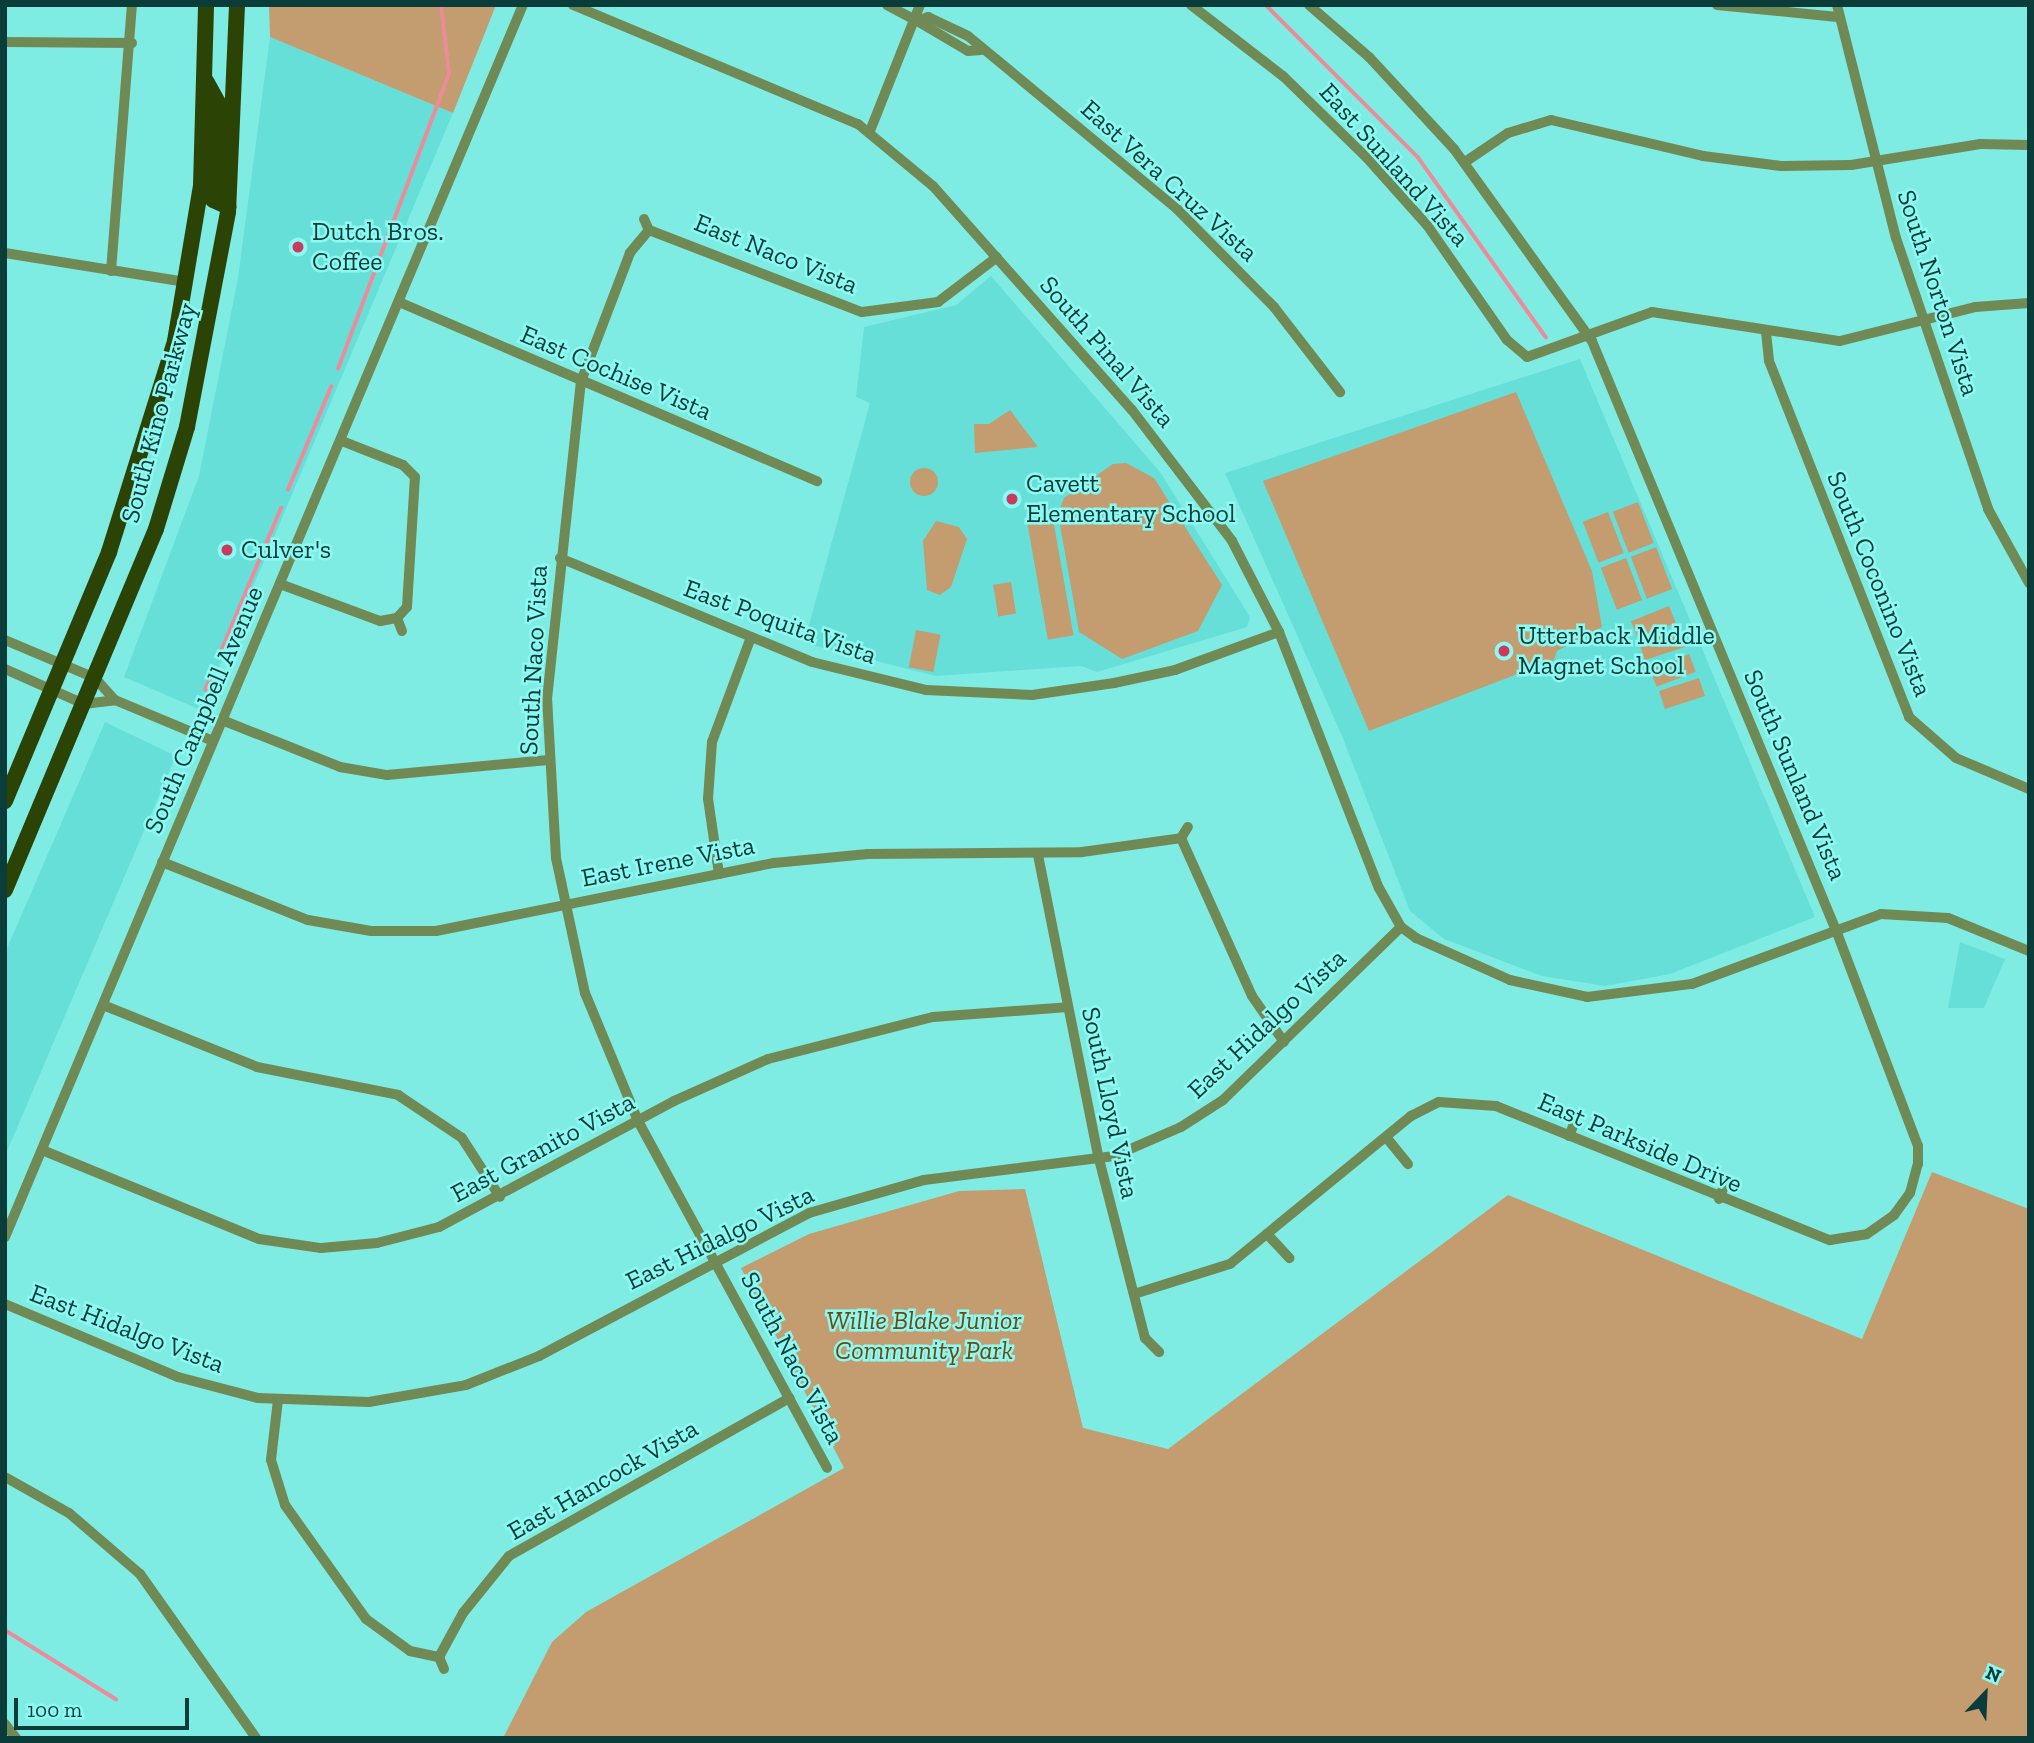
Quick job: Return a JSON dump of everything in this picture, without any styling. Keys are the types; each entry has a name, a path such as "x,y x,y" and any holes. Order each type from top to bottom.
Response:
{"main road":[{"name":"South Kino Parkway","path":"5,801 63,664 140,464 186,282 201,186 206,5"},
{"name":"South Kino Parkway","path":"5,890 95,678 177,461 211,324 229,206 237,5"},
{"path":"205,79 219,104 213,200 229,206"}],"street":[{"path":"111,271 132,43 132,5"},
{"name":"South Campbell Avenue","path":"5,1237 342,441 523,5"},
{"name":"South Pinal Vista","path":"573,5 870,131 933,186 997,257 1193,485 1232,541 1279,632 1379,888 1401,927"},
{"name":"East Vera Cruz Vista","path":"887,5 917,21 928,17 968,36 981,50 1217,245 1340,393"},
{"path":"870,131 917,21 920,5"},
{"name":"East Sunland Vista","path":"1191,5 1283,76 1367,158 1427,225 1516,352 1534,356 1591,340 1465,162 1369,57 1309,5"},
{"path":"1717,5 1837,17"},
{"name":"South Norton Vista","path":"1837,5 1837,17 1874,162 1987,509 2029,583"},
{"path":"5,42 132,43"},
{"path":"1465,162 1508,133 1551,120 1747,162 1874,162 1980,144 2029,145"},
{"path":"644,219 649,230"},
{"name":"East Naco Vista","path":"649,230 871,312 938,302 997,257"},
{"name":"South Naco Vista","path":"649,230 630,253 581,381 560,558 548,760 564,904 585,993 638,1121 827,1468"},
{"path":"5,253 186,282"},
{"name":"East Cochise Vista","path":"399,302 817,481"},
{"path":"1591,340 1633,318 1667,311 1766,332 1840,341 1997,303 2029,303"},
{"name":"South Coconino Vista","path":"1766,332 1769,361 1909,716 1956,758 2029,789"},
{"name":"South Sunland Vista","path":"1591,340 1835,928 1918,1146 1910,1193 1883,1224"},
{"path":"342,441 403,465 418,485 409,599 397,618"},
{"name":"East Poquita Vista","path":"560,558 751,637 891,683 1032,695 1175,670 1279,632"},
{"path":"280,584 366,617 397,618"},
{"path":"397,618 402,631"},
{"path":"719,874 708,799 712,742 751,637"},
{"path":"5,640 95,678 115,700 213,741"},
{"path":"5,669 84,704 115,700"},
{"path":"222,720 340,767 387,775 548,760"},
{"path":"1188,827 1181,838 1251,996 1284,1042"},
{"name":"East Irene Vista","path":"162,862 271,907 343,928 436,931 719,874 868,854 1038,855 1181,838"},
{"name":"South Lloyd Vista","path":"1038,855 1099,1159 1144,1338 1158,1352"},
{"path":"1401,927 1447,955 1510,980 1607,997 1692,984 1835,928 1881,914 1924,913 2029,951"},
{"name":"East Hidalgo Vista","path":"5,1304 178,1377 278,1400 369,1402 466,1385 539,1356 714,1259 787,1223 875,1191 1099,1159 1204,1114 1284,1042 1401,927"},
{"path":"103,1005 257,1067 398,1095 462,1138 500,1196"},
{"name":"East Granito Vista","path":"42,1150 259,1239 321,1248 377,1243 439,1227 638,1121 747,1068 829,1039 977,1011 1068,1007"},
{"name":"East Parkside Drive","path":"1133,1294 1215,1271 1268,1234 1423,1108 1456,1100 1496,1106 1818,1238 1854,1238 1883,1224"},
{"path":"1569,1136 1576,1119"},
{"path":"1386,1137 1408,1164"},
{"path":"1719,1199 1726,1181"},
{"path":"1268,1234 1289,1258"},
{"name":"East Hancock Vista","path":"278,1400 271,1460 285,1505 366,1619 410,1651 442,1663 473,1597 509,1556 789,1398"},
{"path":"5,1477 69,1513 140,1574 256,1738"},
{"path":"5,1724 16,1738"}],"shaded area":[{"path":"270,37 453,113 201,710 124,677 199,476 238,278"},
{"name":"Cavett Elementary School","path":"991,276 1160,472 1250,617 1247,627 1097,672 1081,666 936,676 804,643 870,403 856,397 864,327 956,305"},
{"name":"Utterback Middle Magnet School","path":"1580,359 1815,917 1670,974 1605,986 1542,976 1444,939 1410,911 1342,736 1225,473"},
{"path":"105,722 176,756 5,1156 5,953"},
{"path":"1960,942 2005,959 1984,1008 1948,1008"}],"green space":[{"path":"269,5 496,5 453,113 270,37"},
{"path":"1516,392 1592,571 1602,627 1557,651 1554,660 1369,731 1263,481"},
{"path":"1010,410 1038,447 975,453 974,424 989,424"},
{"path":"1126,463 1154,478 1222,585 1198,631 1122,659 1079,632 1058,514 1064,498 1113,464"},
{"path":"924,468 934,472 938,482 934,492 924,496 914,492 910,482 914,472"},
{"path":"1638,502 1654,543 1629,553 1613,512"},
{"path":"1608,512 1624,553 1599,563 1583,522"},
{"path":"1053,519 1073,635 1048,640 1027,524"},
{"path":"936,521 959,527 967,539 951,587 940,595 927,590 923,541"},
{"path":"1656,547 1672,589 1647,599 1631,557"},
{"path":"1626,558 1642,600 1617,610 1601,568"},
{"path":"1011,582 1016,614 998,616 993,585"},
{"path":"1669,606 1676,623 1638,638 1631,621"},
{"path":"1679,629 1685,647 1645,660 1639,642"},
{"path":"916,630 941,635 933,672 909,667"},
{"path":"1689,654 1696,672 1657,687 1650,669"},
{"path":"1699,678 1705,696 1665,709 1659,691"},
{"name":"Willie Blake Junior Community Park","path":"1932,1172 2029,1209 2029,1738 503,1738 552,1642 586,1612 844,1468 741,1268 809,1234 959,1191 1025,1189 1083,1428 1168,1449 1508,1195 1862,1339"}],"waterway":[{"path":"338,369 449,73 441,5"},
{"path":"1266,5 1418,157 1546,337"},
{"path":"288,490 331,387"},
{"path":"220,654 281,508"},
{"path":"205,690 213,672"},
{"path":"5,1630 116,1699"}],"place":[{"name":"Dutch Bros. Coffee","path":"298,247"},
{"name":"Cavett Elementary School","path":"1012,499"},
{"name":"Culver's","path":"227,550"},
{"name":"Utterback Middle Magnet School","path":"1504,651"}]}
